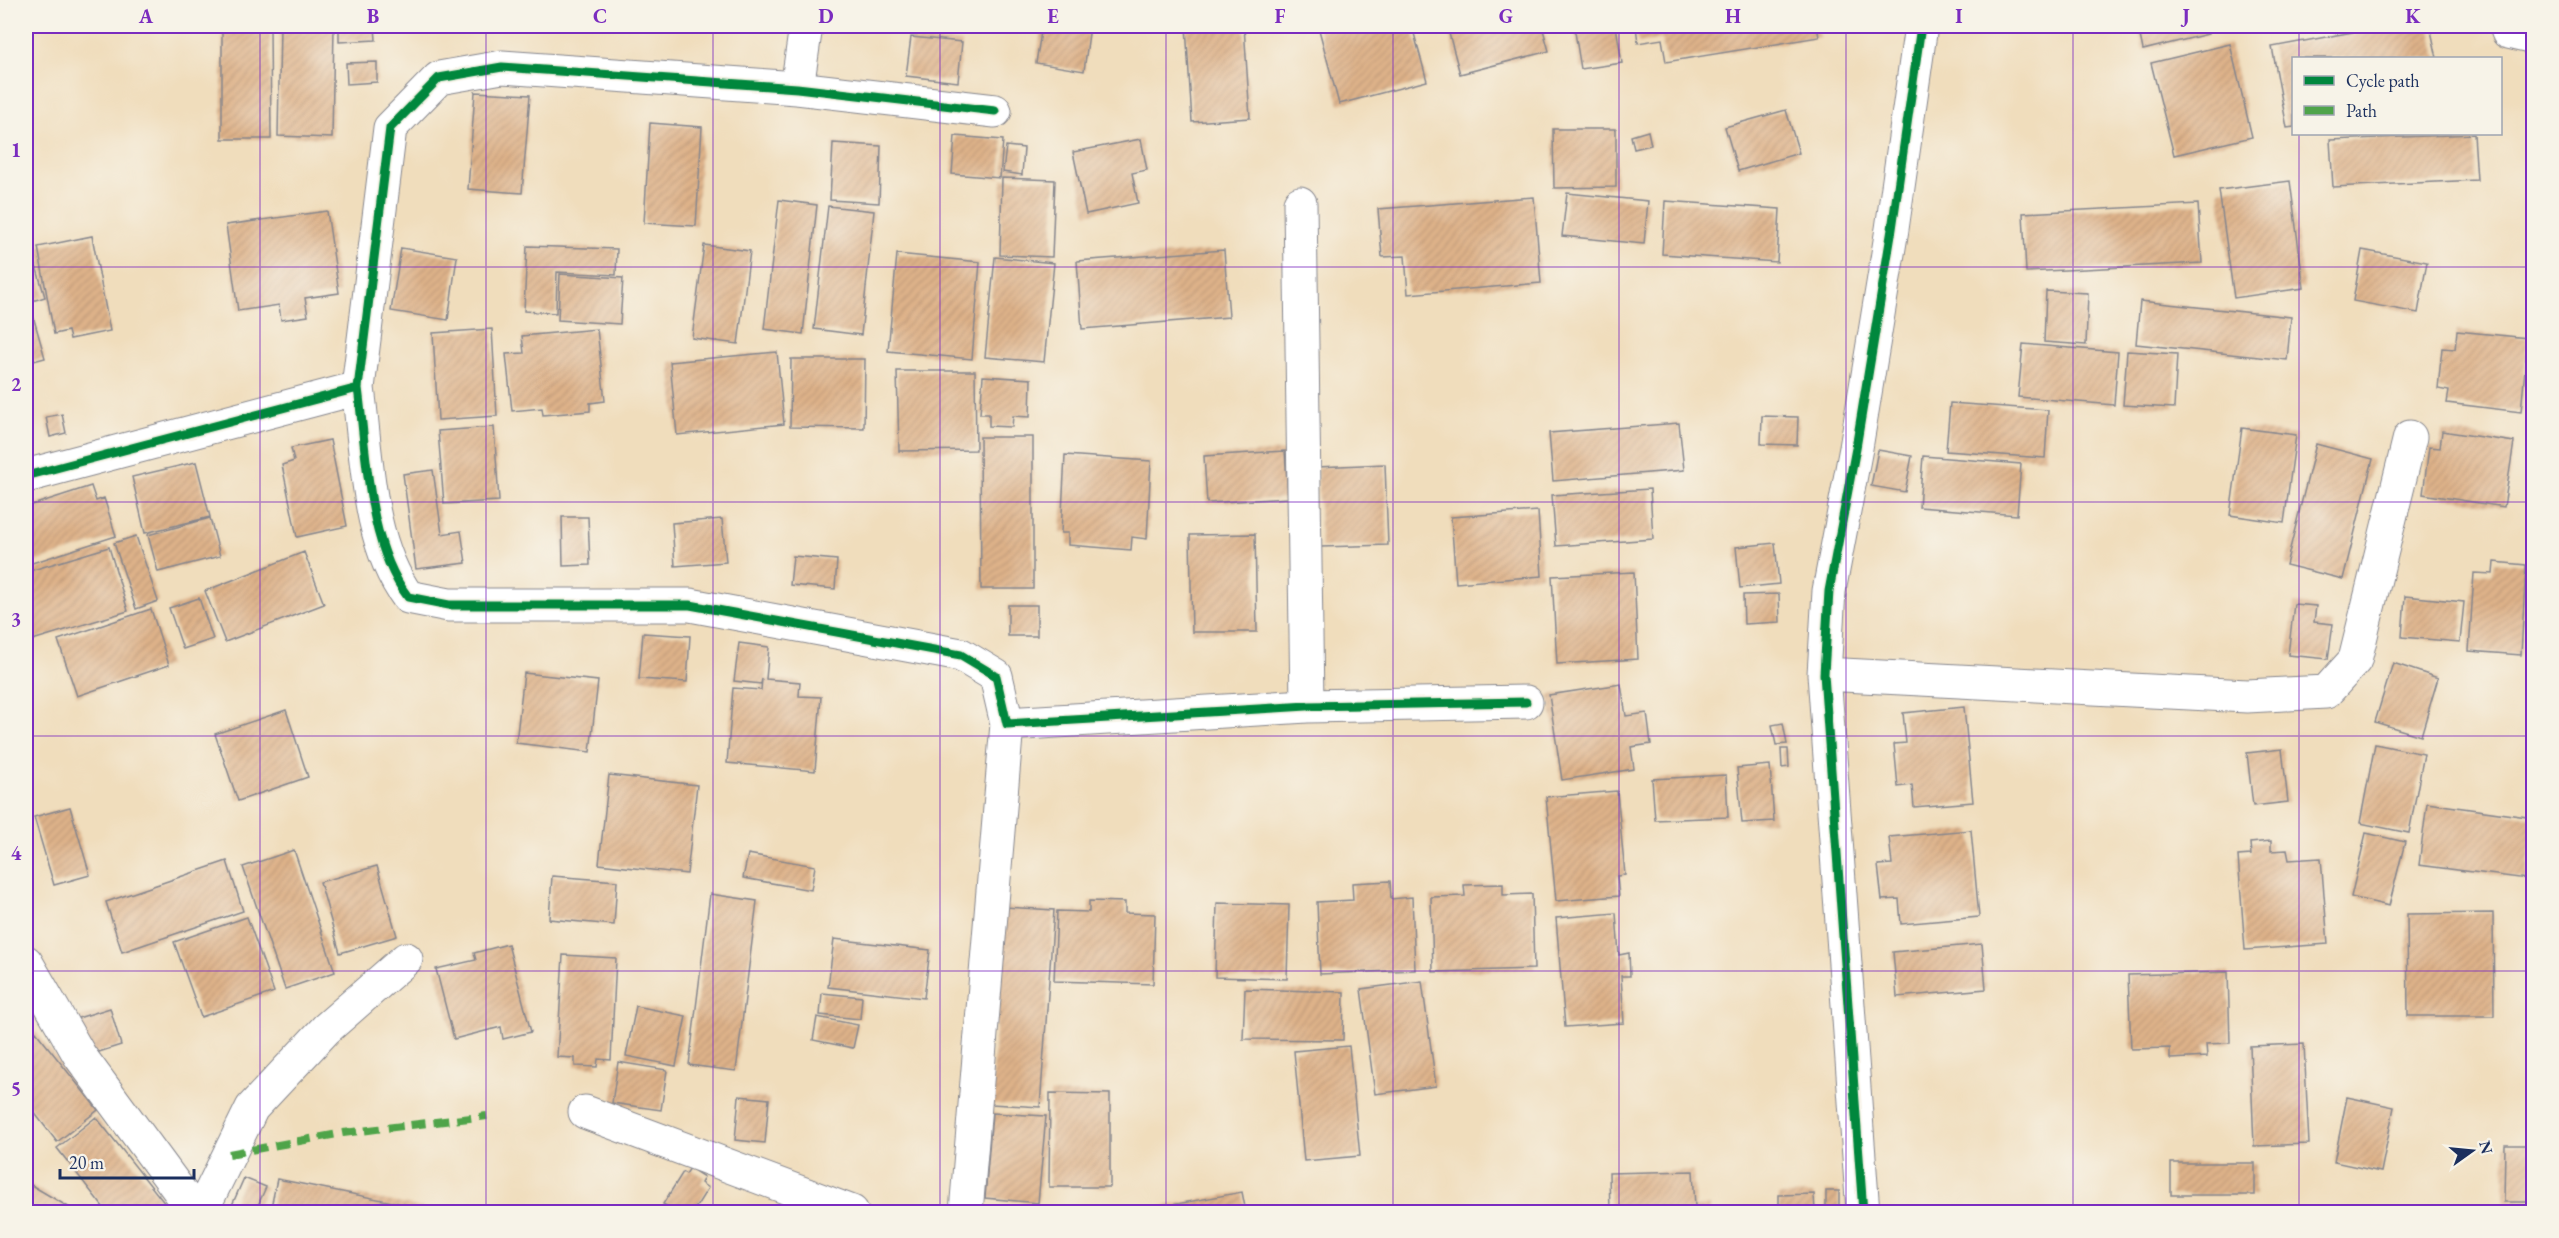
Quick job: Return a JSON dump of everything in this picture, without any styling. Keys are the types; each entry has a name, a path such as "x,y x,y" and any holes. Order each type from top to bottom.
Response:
{"street":[{"path":"797,88 806,26"},
{"path":"1863,1212 1824,674 1829,591 1875,333 1921,26"},
{"path":"2506,26 2508,32 2534,38"},
{"path":"966,1212 1007,724 996,676 961,655 690,605 449,605 408,597 393,577 378,540 358,388 390,128 439,78 502,67 797,88 995,111"},
{"path":"1300,203 1307,706"},
{"path":"26,476 358,388"},
{"path":"1824,674 2247,696 2326,692 2355,660 2410,437"},
{"path":"1007,724 1307,706 1526,702"},
{"path":"201,1212 252,1108 326,1029 405,959"},
{"path":"26,962 80,1056 195,1212"},
{"path":"585,1112 852,1212"}],"building":[{"path":"222,26 270,26 271,139 222,139"},
{"path":"280,26 334,26 332,138 278,136"},
{"path":"339,26 375,26 376,40 339,42"},
{"path":"862,26 912,26 911,32"},
{"path":"1042,26 1090,26 1084,71 1036,63"},
{"path":"1186,26 1244,26 1250,118 1192,122"},
{"path":"1318,26 1412,26 1427,81 1339,104"},
{"path":"1447,26 1542,26 1549,51 1460,74"},
{"path":"1574,26 1616,26 1622,63 1581,69"},
{"path":"1636,26 1817,26 1819,37 1666,62 1662,39 1638,43"},
{"path":"2138,26 2206,26 2208,34 2143,50"},
{"path":"2385,26 2430,26 2437,57 2292,57 2292,127 2287,128 2272,47"},
{"path":"911,37 962,42 958,82 906,76"},
{"path":"2230,44 2252,137 2174,155 2151,63"},
{"path":"377,62 377,82 347,84 346,63"},
{"path":"475,92 530,95 522,193 468,189"},
{"path":"1786,110 1799,153 1738,171 1725,127"},
{"path":"650,123 702,127 696,226 644,223"},
{"path":"1553,129 1616,129 1616,187 1554,188"},
{"path":"1648,131 1651,145 1634,149 1631,136"},
{"path":"2474,135 2477,180 2333,187 2330,140"},
{"path":"955,136 1003,140 1000,178 952,174"},
{"path":"1141,139 1147,170 1132,173 1138,203 1086,214 1073,152"},
{"path":"833,143 881,146 879,203 830,200"},
{"path":"1006,146 1024,148 1022,175 1003,172"},
{"path":"1002,178 1055,180 1052,257 1000,255"},
{"path":"2290,181 2304,288 2234,298 2219,190"},
{"path":"1567,193 1648,201 1644,244 1562,236"},
{"path":"1534,197 1541,283 1408,294 1405,256 1382,257 1378,209"},
{"path":"779,200 817,205 803,334 764,329"},
{"path":"1665,201 1780,209 1777,262 1662,254"},
{"path":"2198,204 2202,263 2026,272 2023,213"},
{"path":"828,206 874,211 861,335 814,329"},
{"path":"327,211 339,293 305,298 308,316 281,320 279,305 238,311 226,225"},
{"path":"92,236 110,331 70,339 68,331 54,334 38,247"},
{"path":"704,245 750,251 738,344 692,338"},
{"path":"527,246 617,249 616,275 557,272 556,313 524,311"},
{"path":"401,248 457,257 448,320 391,311"},
{"path":"1224,250 1229,317 1082,329 1077,261"},
{"path":"2362,250 2427,262 2418,313 2353,301"},
{"path":"897,254 980,262 972,359 888,351"},
{"path":"995,257 1054,263 1044,362 985,357"},
{"path":"34,259 45,297 29,302 45,358 26,363 26,262"},
{"path":"560,274 623,278 620,324 558,320"},
{"path":"2046,291 2088,293 2086,345 2044,342"},
{"path":"2140,301 2291,317 2287,360 2136,344"},
{"path":"492,329 497,416 438,420 433,333"},
{"path":"597,329 605,401 590,403 590,411 543,415 542,408 512,411 506,354 524,353 522,336"},
{"path":"2457,331 2528,338 2521,412 2447,403 2449,391 2438,389 2442,348 2455,349"},
{"path":"2023,344 2118,352 2114,405 2018,397"},
{"path":"2127,351 2177,354 2174,408 2123,405"},
{"path":"777,352 784,424 677,435 670,362"},
{"path":"791,359 865,359 864,428 790,427"},
{"path":"897,371 975,371 976,450 899,451"},
{"path":"983,376 1031,379 1030,417 1013,416 1012,427 989,426 989,414 980,414"},
{"path":"1950,403 2048,410 2045,458 1946,451"},
{"path":"62,414 66,433 50,437 46,417"},
{"path":"1762,416 1798,417 1797,445 1761,444"},
{"path":"1679,423 1684,470 1553,481 1549,433"},
{"path":"494,427 499,501 444,504 438,431"},
{"path":"2242,428 2296,435 2284,523 2230,515"},
{"path":"2442,431 2514,442 2504,507 2423,494 2429,447 2440,448"},
{"path":"980,437 1033,437 1033,589 981,589"},
{"path":"330,440 347,526 297,537 282,465 294,461 291,448"},
{"path":"2316,444 2373,459 2343,579 2286,565"},
{"path":"1878,450 1912,456 1905,492 1871,486"},
{"path":"1285,451 1288,498 1207,503 1204,456"},
{"path":"1065,455 1151,461 1147,539 1132,537 1131,550 1068,545 1068,533 1061,533"},
{"path":"1923,456 2021,464 2017,515 1919,507"},
{"path":"196,462 210,517 145,533 132,477"},
{"path":"1385,464 1388,545 1321,547 1317,467"},
{"path":"433,470 442,534 461,531 466,563 416,569 403,474"},
{"path":"91,486 96,501 104,498 116,536 26,565 26,507"},
{"path":"1650,489 1653,539 1556,546 1552,495"},
{"path":"1538,511 1542,576 1456,583 1451,517"},
{"path":"562,517 588,517 590,565 563,566"},
{"path":"210,518 220,556 158,572 148,535"},
{"path":"722,519 726,562 675,566 672,523"},
{"path":"1255,534 1257,632 1192,632 1190,535"},
{"path":"136,536 158,601 136,609 114,543"},
{"path":"1775,543 1779,584 1740,588 1736,547"},
{"path":"109,547 128,611 26,642 26,572"},
{"path":"304,552 324,604 225,642 205,591"},
{"path":"793,556 837,560 835,589 790,585"},
{"path":"2494,562 2526,565 2521,655 2469,651 2474,573 2493,574"},
{"path":"1634,572 1638,659 1557,664 1552,576"},
{"path":"1779,594 1780,622 1744,624 1743,595"},
{"path":"2405,596 2464,602 2460,642 2402,637"},
{"path":"199,598 213,639 183,649 169,608"},
{"path":"2294,604 2316,606 2314,622 2333,624 2328,659 2288,655"},
{"path":"1008,605 1037,605 1037,636 1008,636"},
{"path":"151,609 169,665 77,696 58,640"},
{"path":"643,633 690,636 687,682 639,679"},
{"path":"739,643 769,647 766,679 800,682 799,696 821,697 815,771 727,763 733,688 761,690 762,679 761,684 734,681"},
{"path":"2393,663 2438,678 2421,736 2375,722"},
{"path":"524,673 598,681 590,752 516,743"},
{"path":"1621,684 1626,716 1647,713 1651,744 1631,747 1634,769 1562,780 1549,695"},
{"path":"1964,707 1973,802 1914,807 1912,785 1898,787 1894,744 1906,743 1903,713"},
{"path":"286,710 308,777 238,801 215,734"},
{"path":"1783,723 1787,744 1776,745 1772,725"},
{"path":"2375,744 2424,754 2409,833 2360,823"},
{"path":"1781,749 1788,749 1789,767 1782,768"},
{"path":"2282,749 2288,802 2253,806 2247,753"},
{"path":"1770,765 1774,821 1742,823 1737,768"},
{"path":"609,775 697,785 687,874 599,864"},
{"path":"1726,775 1728,817 1655,820 1652,779"},
{"path":"1617,791 1625,875 1617,876 1619,896 1556,901 1546,797"},
{"path":"2427,803 2534,818 2527,879 2419,865"},
{"path":"70,807 90,875 54,885 34,817"},
{"path":"1971,830 1979,917 1901,924 1899,899 1882,900 1878,865 1892,864 1889,837"},
{"path":"2366,833 2405,842 2389,906 2351,897"},
{"path":"2271,841 2271,851 2287,850 2289,860 2321,858 2328,944 2245,950 2238,856 2251,855 2250,843"},
{"path":"294,850 335,972 285,989 243,867"},
{"path":"748,854 815,866 811,890 743,878"},
{"path":"227,861 243,911 122,952 106,902"},
{"path":"377,866 397,936 340,953 320,882"},
{"path":"552,876 617,881 614,925 549,919"},
{"path":"1390,881 1391,899 1412,897 1415,970 1320,974 1317,902 1353,900 1352,883"},
{"path":"1503,884 1503,895 1532,894 1534,969 1433,972 1431,897 1465,896 1464,885"},
{"path":"710,894 757,901 736,1071 689,1065"},
{"path":"1089,901 1125,902 1125,913 1155,914 1153,984 1054,981 1057,911 1089,912"},
{"path":"1217,903 1289,905 1287,979 1215,977"},
{"path":"1004,907 1054,910 1040,1107 991,1104"},
{"path":"1616,913 1619,955 1629,953 1630,976 1621,976 1624,1023 1565,1027 1556,918"},
{"path":"2493,913 2494,1016 2408,1016 2407,914"},
{"path":"247,917 274,992 201,1017 174,942"},
{"path":"834,939 930,950 924,998 828,987"},
{"path":"508,944 531,1032 503,1039 501,1027 454,1039 436,969 476,960 474,953"},
{"path":"1982,944 1986,989 1897,997 1893,952"},
{"path":"563,955 616,958 611,1060 598,1059 597,1067 575,1066 575,1058 557,1057"},
{"path":"2228,972 2230,1043 2206,1044 2207,1057 2170,1059 2170,1048 2131,1049 2128,975"},
{"path":"1422,981 1436,1086 1375,1094 1361,989"},
{"path":"1245,989 1344,992 1343,1040 1243,1039"},
{"path":"822,993 862,997 860,1019 820,1015"},
{"path":"636,1006 686,1016 676,1066 626,1056"},
{"path":"110,1008 121,1045 86,1056 75,1019"},
{"path":"817,1017 858,1025 853,1048 813,1040"},
{"path":"36,1032 98,1110 57,1142 26,1102 26,1040"},
{"path":"2304,1044 2309,1144 2254,1146 2250,1046"},
{"path":"1349,1046 1360,1156 1304,1161 1294,1051"},
{"path":"618,1062 667,1070 661,1110 612,1103"},
{"path":"1050,1093 1110,1094 1110,1187 1049,1187"},
{"path":"739,1096 769,1099 765,1143 735,1140"},
{"path":"2347,1097 2394,1107 2381,1172 2334,1162"},
{"path":"992,1113 1046,1116 1038,1203 985,1198"},
{"path":"96,1117 166,1205 157,1212 107,1212 57,1148"},
{"path":"2505,1145 2534,1145 2534,1202 2504,1202"},
{"path":"2171,1163 2255,1163 2255,1195 2171,1195"},
{"path":"690,1168 704,1177 701,1183 708,1188 693,1212 677,1212 663,1204 683,1172 686,1174"},
{"path":"1693,1171 1695,1207 1710,1206 1710,1212 1610,1212 1609,1173"},
{"path":"244,1178 266,1187 255,1212 229,1212"},
{"path":"277,1179 438,1211 438,1212 270,1212"},
{"path":"26,1182 77,1212 26,1212"},
{"path":"1826,1191 1839,1191 1839,1212 1826,1212"},
{"path":"1242,1192 1246,1212 1150,1212 1149,1209"},
{"path":"1814,1194 1815,1212 1779,1212 1779,1195"}],"marked path":[{"path":"229,1154 343,1133 487,1116"}],"cycle path":[{"path":"1863,1212 1824,674 1829,591 1856,448 1892,229 1921,26"},
{"path":"26,476 358,388 390,128 439,78 502,67 797,88 995,111"},
{"path":"358,388 367,470 377,525 394,575 408,597 449,605 690,605 961,655 996,676 1007,724 1307,706 1526,702"}]}
